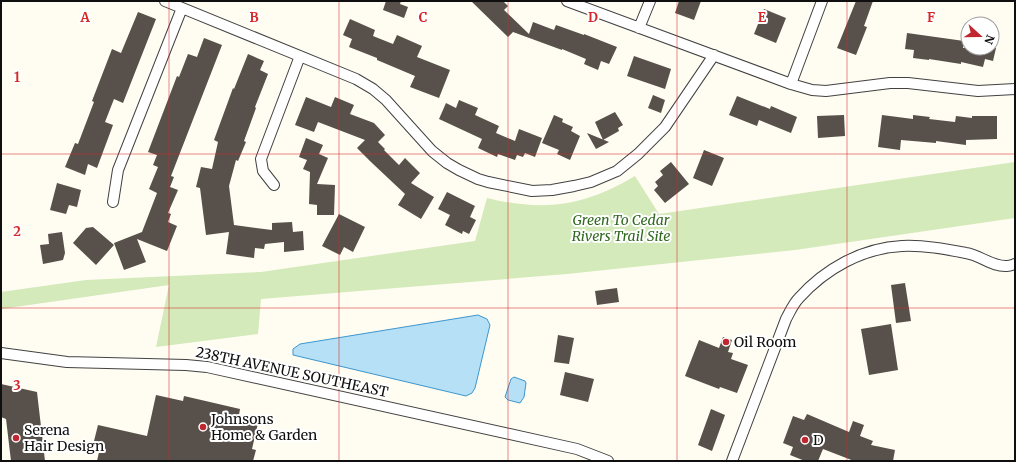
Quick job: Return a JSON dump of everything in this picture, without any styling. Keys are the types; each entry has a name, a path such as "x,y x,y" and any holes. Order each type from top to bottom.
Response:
{"street":[{"path":"165,1 356,79 373,89 386,100 432,151 459,170 488,182 532,191 552,190 574,186 591,182 617,171 638,154 665,127 714,55"},
{"path":"568,1 791,84 812,90 826,91 908,82 978,92 1015,89"},
{"path":"639,28 650,1"},
{"path":"791,84 822,1"},
{"path":"113,202 118,170 182,8"},
{"path":"274,185 263,171 261,159 300,56"},
{"path":"732,461 786,319 798,300 818,279 840,264 872,251 901,246 933,247 970,254 1002,266 1015,264"},
{"name":"238TH AVENUE SOUTHEAST","path":"1,353 67,362 186,365 207,367 577,449 608,461"}],"green space":[{"name":"Green To Cedar Rivers Trail Site","path":"1015,162 1015,218 795,250 567,274 261,299 258,334 156,347 169,285 1,309 1,292 86,280 261,272 475,241 487,198 527,205 564,204 599,194 635,176 659,214"}],"water":[{"path":"478,315 487,319 490,325 475,388 472,393 466,396 293,355 293,349 300,344"},
{"path":"514,377 525,381 526,383 524,397 520,403 508,400 505,397 511,379"}],"building":[{"path":"386,1 401,1 400,4 408,7 404,18 383,10"},
{"path":"471,1 503,1 508,6 504,10 529,34 533,22 554,30 556,25 617,47 609,64 601,61 598,70 584,64 586,59 562,49 513,32 508,37"},
{"path":"679,1 701,1 694,20 675,13"},
{"path":"856,1 873,1 864,26 867,27 856,55 837,48"},
{"path":"764,9 786,18 776,43 754,34"},
{"path":"138,12 156,19 123,103 114,99 105,122 113,125 97,168 88,164 85,175 65,167 75,143 78,144 94,102 92,101 112,49 121,53"},
{"path":"350,19 375,30 373,36 393,44 397,35 422,46 417,57 450,70 439,98 410,87 415,76 349,47 352,39 343,35"},
{"path":"907,33 960,40 960,56 994,56 993,61 985,59 983,67 961,62 961,64 913,58 914,50 905,49"},
{"path":"204,38 222,45 171,176 174,177 170,187 178,190 168,213 171,214 168,222 177,226 167,251 137,239 146,262 124,270 114,243 142,232 157,193 149,189 158,167 153,165 157,155 148,152 177,76 179,77 188,54 197,57"},
{"path":"248,54 264,61 260,70 268,74 244,141 246,142 238,161 236,160 229,186 234,225 272,230 272,223 292,222 293,232 303,231 304,250 284,252 284,242 265,244 264,249 255,248 254,258 226,254 229,232 206,235 200,188 196,187 201,167 212,169 218,142 214,140 233,88 234,89"},
{"path":"634,56 671,69 665,89 627,76"},
{"path":"653,95 665,100 661,113 648,108"},
{"path":"737,96 770,109 771,106 797,117 791,133 759,120 757,126 729,115"},
{"path":"306,97 331,107 335,97 354,105 350,114 374,123 385,135 378,142 385,149 384,150 399,165 405,158 420,173 411,183 434,197 421,219 398,205 405,194 357,148 365,140 318,122 314,132 295,125"},
{"path":"459,100 478,108 475,115 499,126 496,133 515,141 519,129 542,138 535,157 525,153 523,157 517,155 515,160 498,154 497,157 478,148 482,139 439,119 446,103 456,108"},
{"path":"615,112 623,125 618,128 619,131 603,140 595,122"},
{"path":"554,115 563,119 562,122 573,127 571,131 580,136 570,160 557,154 559,150 542,143"},
{"path":"844,115 845,136 818,138 817,116"},
{"path":"882,115 913,119 913,115 930,117 929,119 955,122 956,116 972,118 972,116 997,116 997,139 966,140 966,145 936,141 936,143 901,140 900,150 878,147"},
{"path":"587,133 609,142 596,149"},
{"path":"306,138 323,145 319,154 328,158 317,184 335,185 334,215 317,215 317,205 309,204 310,172 303,169 307,160 299,157"},
{"path":"704,150 724,158 712,186 693,178"},
{"path":"671,162 689,184 665,203 654,190 658,186 655,182 663,175 660,171"},
{"path":"57,183 81,190 77,207 69,205 66,214 50,210"},
{"path":"447,192 475,206 470,217 476,220 469,234 463,231 462,234 445,225 450,215 438,209"},
{"path":"339,214 365,227 353,252 344,247 340,255 322,246"},
{"path":"93,227 114,245 96,265 73,243 86,228"},
{"path":"62,232 65,253 63,260 43,264 40,245 49,244 48,234"},
{"path":"905,283 911,321 896,323 891,285"},
{"path":"617,288 619,302 597,305 595,291"},
{"path":"891,324 898,370 869,375 861,329"},
{"path":"558,335 574,338 569,364 554,362"},
{"path":"723,337 732,340 728,352 733,353 731,359 748,365 737,393 720,387 719,389 685,376 699,340 719,348"},
{"path":"565,372 594,379 588,402 560,395"},
{"path":"1,384 37,392 45,461 11,461 6,419 1,417"},
{"name":"Johnsons Home & Garden","path":"156,395 183,401 184,396 240,409 239,415 259,419 252,449 256,450 253,461 97,461 101,443 94,441 98,425 147,436"},
{"path":"711,409 725,415 712,451 698,445"},
{"path":"807,414 849,432 853,421 864,425 860,436 873,441 871,445 895,450 893,461 854,461 823,449 818,461 805,461 790,455 793,447 783,443 793,416 804,420"}],"place":[{"name":"Oil Room","path":"726,342"},
{"name":"Johnsons Home & Garden","path":"203,427"},
{"name":"Serena Hair Design","path":"16,438"},
{"name":"D","path":"805,440"}]}
